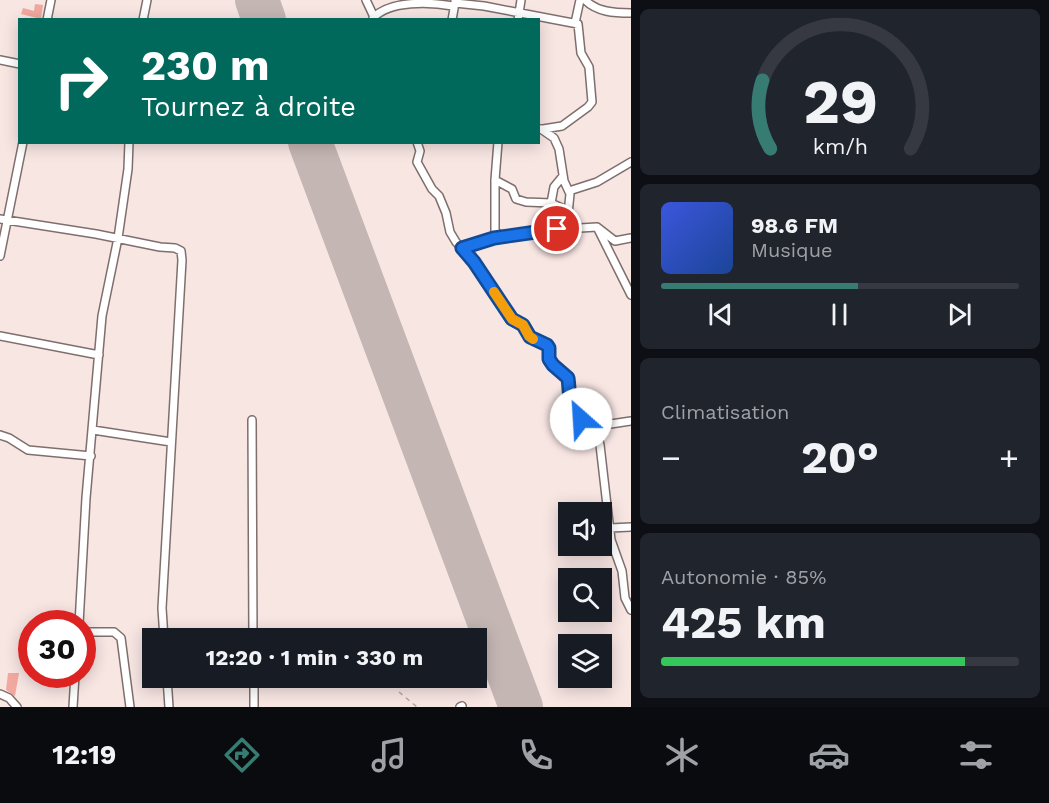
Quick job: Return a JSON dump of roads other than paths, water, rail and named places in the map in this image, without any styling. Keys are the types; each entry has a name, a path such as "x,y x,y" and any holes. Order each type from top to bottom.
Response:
{"street":[{"path":"47,18 51,0"},
{"path":"143,18 147,0"},
{"path":"366,0 374,18"},
{"path":"518,16 520,0"},
{"path":"575,23 580,0"},
{"path":"585,0 590,5 612,13 630,13"},
{"path":"375,18 379,11 417,3 484,6 518,16 534,18"},
{"path":"452,18 454,3"},
{"path":"540,19 578,24 580,53 590,68 592,102 562,126 541,129"},
{"path":"0,60 18,64"},
{"path":"541,129 557,142 562,157 563,176 569,191 568,211 572,226"},
{"path":"0,256 22,144"},
{"path":"80,610 86,498 102,316 118,238 128,169 129,144"},
{"path":"418,144 420,151 417,162 438,196 446,213 450,232 474,262 512,319 523,325 530,337 547,345 549,359 568,378 568,394 577,417 592,418 595,423 606,502"},
{"path":"497,235 495,180 498,144"},
{"path":"569,191 597,182 630,162"},
{"path":"551,203 554,187 563,176"},
{"path":"495,180 512,189 516,199 526,202 551,203 568,211"},
{"path":"0,219 175,248 181,251 162,608 163,628"},
{"path":"462,248 497,235 572,226 597,227 615,241 630,238"},
{"path":"597,227 630,295"},
{"path":"0,336 99,355"},
{"path":"252,420 253,628"},
{"path":"595,423 604,425 630,421"},
{"path":"93,430 171,442"},
{"path":"0,435 25,449 91,456"},
{"path":"612,528 630,527"},
{"path":"612,543 627,587 630,610"},
{"path":"96,632 114,632 121,638 130,707"},
{"path":"73,707 74,688"},
{"path":"168,688 169,707"},
{"path":"254,688 254,707"},
{"path":"0,694 9,698 17,707"}]}
